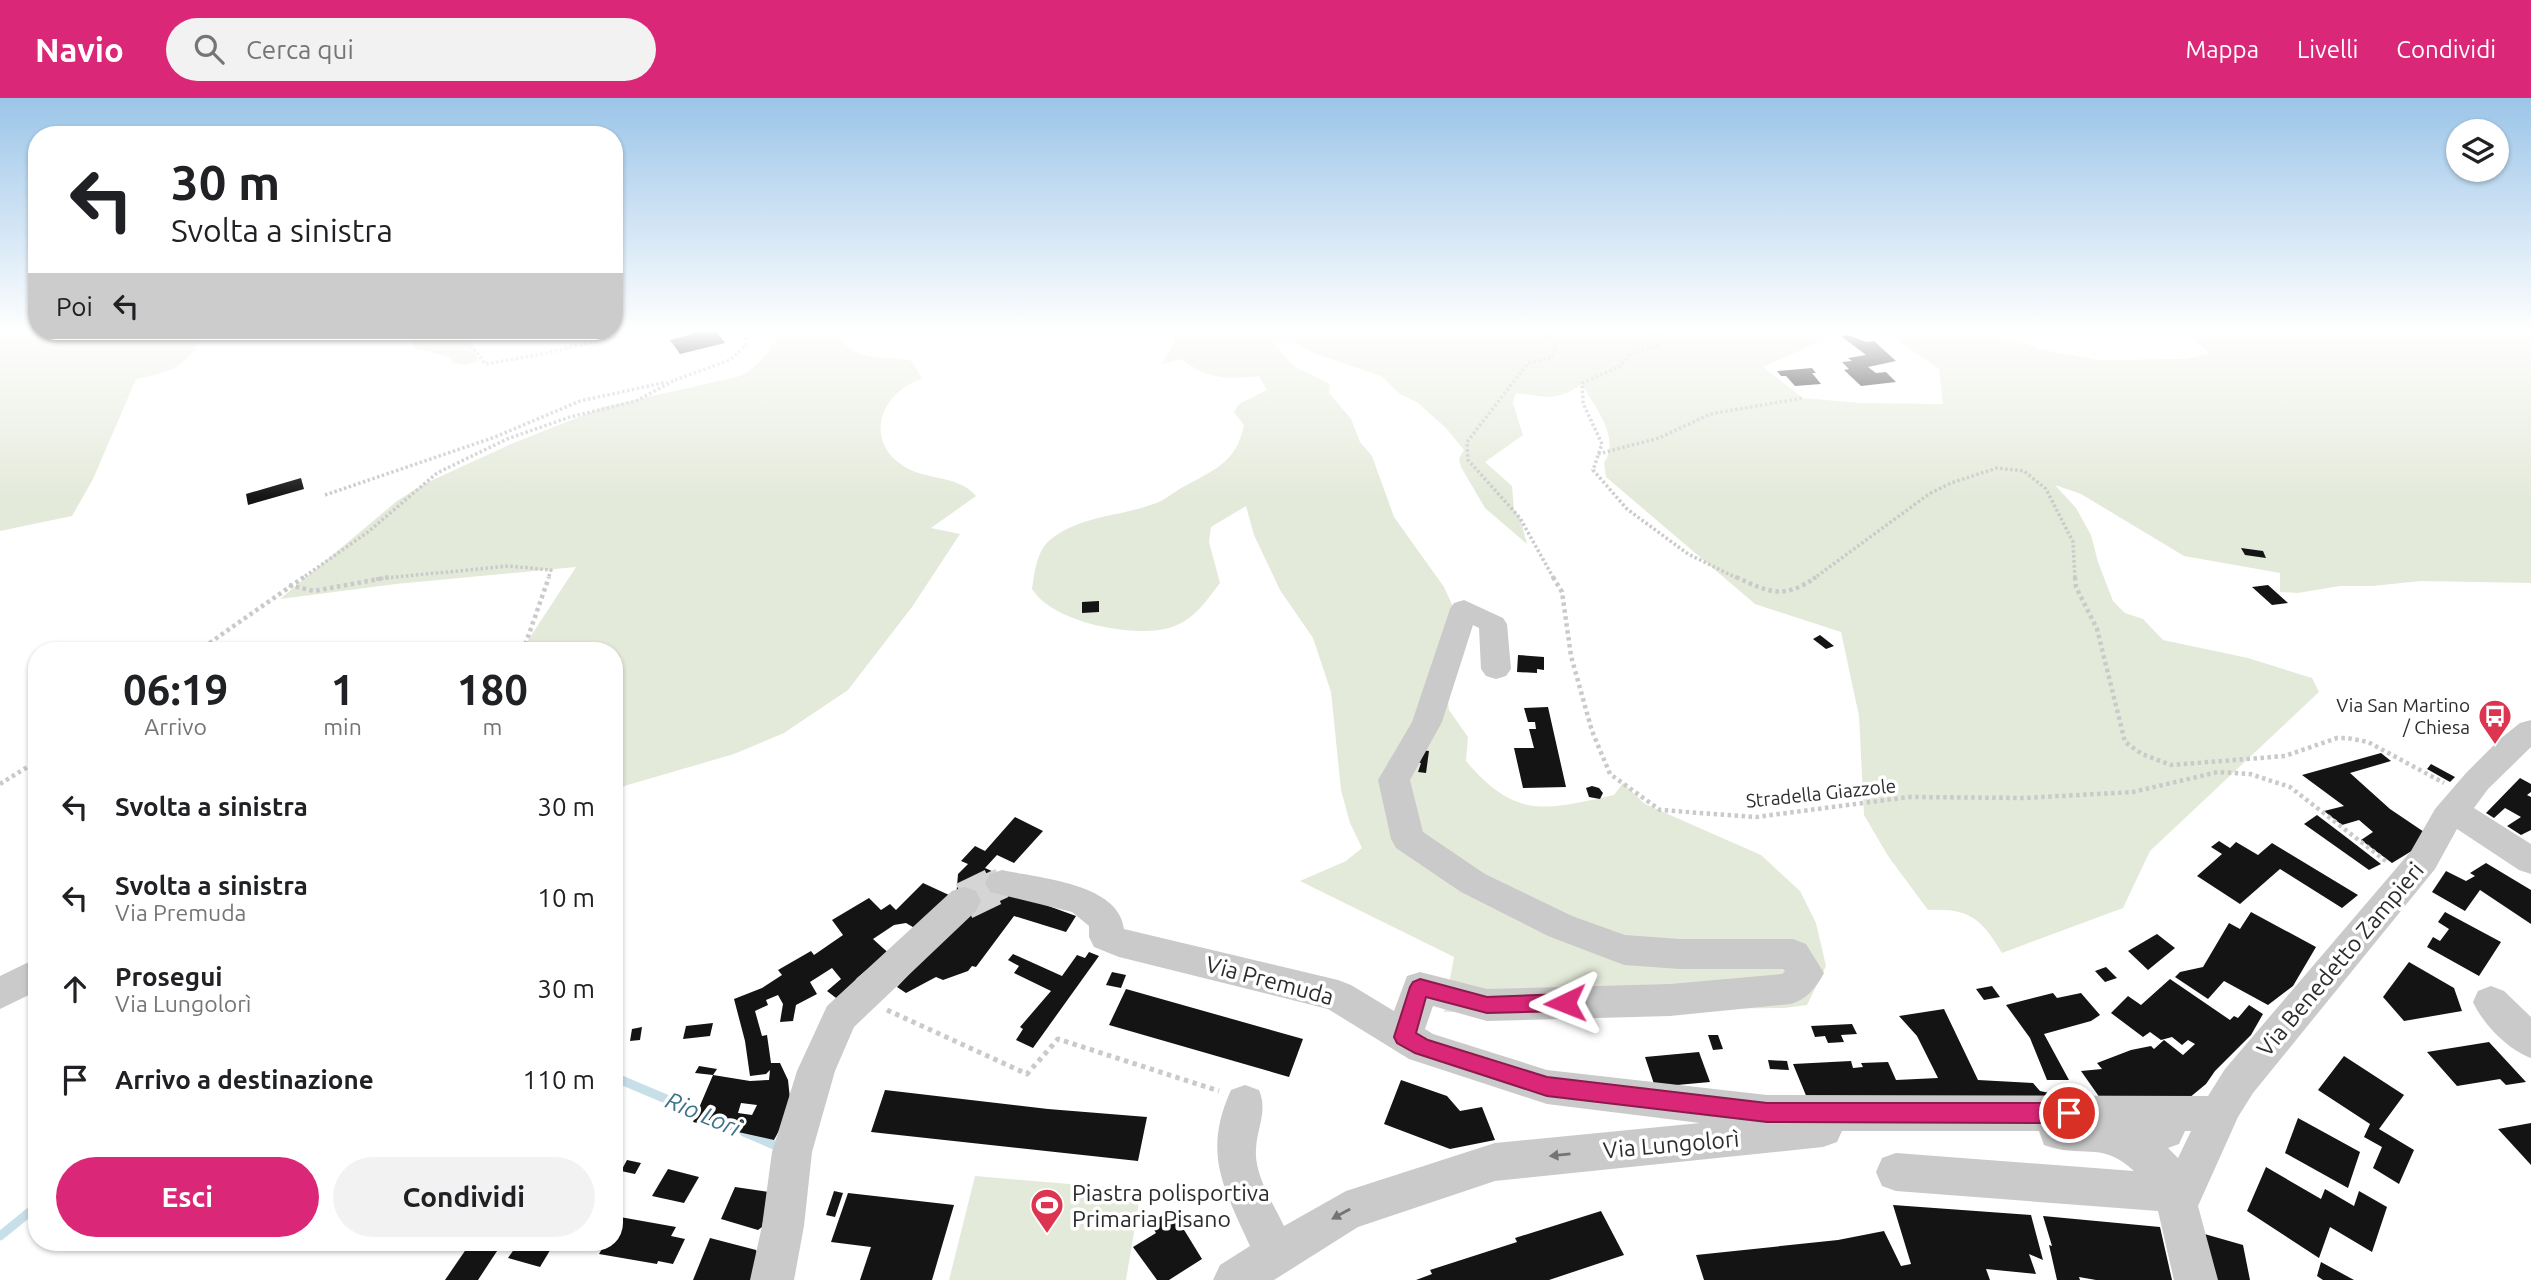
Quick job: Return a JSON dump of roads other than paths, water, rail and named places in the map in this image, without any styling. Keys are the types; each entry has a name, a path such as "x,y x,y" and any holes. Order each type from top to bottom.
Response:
{"street":[{"path":"1404,1037 1420,987 1487,1005 1670,1000 1791,989 1806,973 1793,954 1680,954 1624,950 1560,926 1473,883 1408,839 1394,780 1427,722 1464,609 1493,624 1496,669"},
{"name":"Via Benedetto Zampieri","path":"2174,1199 2215,1109 2409,878 2460,804 2511,747 2531,732"},
{"path":"2460,804 2531,861"},
{"name":"Via Premuda","path":"1002,883 1082,901 1106,919 1107,937 1119,942 1338,996 1422,1047 1547,1087"},
{"path":"772,1280 783,1226 792,1152 816,1071 840,1017 964,901"},
{"path":"0,994 28,978"},
{"path":"2491,1002 2531,1042"},
{"name":"Via Lungolorì","path":"1547,1087 1767,1113 2215,1109"},
{"path":"1245,1103 1235,1151 1241,1179 1275,1255"},
{"name":"Via Benedetto Zampieri","path":"2116,1135 2170,1131 2215,1109"},
{"name":"Via Lungolorì","path":"1235,1280 1346,1210 1495,1162 1830,1128 2027,1130 2116,1135 2144,1153 2163,1170 2174,1199"},
{"path":"1896,1172 2174,1199 2196,1280"}],"waterway":[{"name":"Rio Lori","path":"623,1081 704,1115"},
{"name":"Rio Lori","path":"744,1132 781,1148"},
{"name":"Rio Lori","path":"0,1236 28,1213"}],"tunnel":[{"path":"989,889 1002,883"},
{"path":"964,901 993,887"}],"place":[{"name":"Via San Martino / Chiesa","path":"2495,746"},
{"name":"Piastra polisportiva Primaria Pisano","path":"1047,1235"}]}
